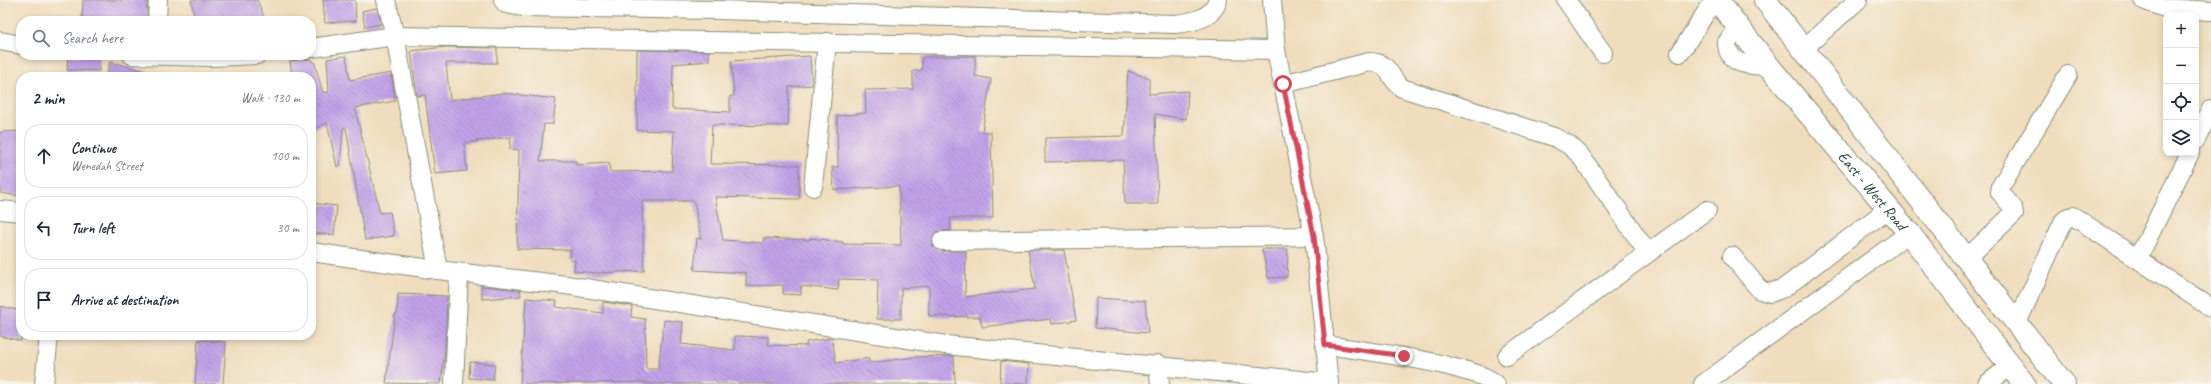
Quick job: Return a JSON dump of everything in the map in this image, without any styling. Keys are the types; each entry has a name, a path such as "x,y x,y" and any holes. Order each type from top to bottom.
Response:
{"main road":[{"name":"East - West Road","path":"1716,0 1908,233 2024,384"},
{"name":"East - West Road","path":"1765,0 2064,384"}],"street":[{"path":"157,16 158,0"},
{"path":"386,0 395,36 438,270"},
{"path":"503,0 506,4 522,6 608,4 720,5 1175,24 1191,22 1206,16 1215,9 1218,0"},
{"path":"316,253 459,273 566,285 946,345 1158,364 1329,383 1314,236 1276,50 1272,0"},
{"path":"1566,0 1602,53"},
{"path":"1680,53 1716,0"},
{"path":"1803,49 1858,0"},
{"path":"2143,0 2165,8 2211,11"},
{"path":"316,47 395,36 1276,50"},
{"path":"0,41 16,44"},
{"path":"813,186 827,42"},
{"path":"1283,84 1370,62 1378,62 1388,70 1396,84 1402,88 1554,137 1569,145 1580,155 1648,253"},
{"path":"1966,259 2014,213 2013,208 2000,192 2001,186 2068,75"},
{"path":"2199,134 2211,109"},
{"path":"2138,258 2189,156"},
{"path":"1732,256 1760,290 1770,293 1784,288 1888,209"},
{"path":"0,210 16,212"},
{"path":"1507,356 1707,210"},
{"path":"2017,323 2063,222 2068,217 2078,218 2211,308"},
{"path":"1703,384 1908,233"},
{"path":"942,241 1314,236"},
{"path":"454,384 459,273"},
{"path":"44,384 48,340"},
{"path":"1325,345 1404,356 1472,372 1490,379 1496,384"},
{"path":"1158,364 1160,384"},
{"path":"1987,384 2010,366"}],"building":[{"path":"83,0 147,0 147,16 82,16"},
{"path":"191,0 257,0 264,16 194,16"},
{"path":"323,0 355,0 356,21 325,23"},
{"path":"377,8 381,24 365,27 362,11"},
{"path":"446,47 497,48 497,63 446,63 450,100 503,93 556,99 553,124 544,124 540,161 576,161 576,165 609,163 610,172 672,171 674,131 637,130 637,50 709,51 709,61 673,64 672,109 730,112 730,96 734,96 731,61 810,56 812,85 789,87 788,126 712,125 710,164 799,165 799,199 715,197 723,240 763,243 764,238 810,240 810,238 843,242 843,244 901,245 899,186 834,190 832,167 838,167 837,116 866,113 865,90 913,89 913,71 922,70 922,57 975,56 975,76 991,79 982,132 991,132 993,218 950,218 951,230 936,232 933,236 933,246 942,251 966,251 965,297 1035,289 1028,250 1064,250 1076,320 1052,324 1051,319 982,327 980,317 929,316 929,286 901,288 901,319 877,319 878,280 839,279 838,290 801,286 801,295 783,294 783,285 746,286 746,273 694,270 697,238 701,239 694,201 642,201 644,271 596,273 574,271 575,260 570,260 571,250 517,249 519,150 510,149 511,137 464,143 467,171 435,174 425,95 417,96 411,51"},
{"path":"346,56 350,80 391,73 395,101 355,108 380,213 390,212 394,236 365,240 346,128 343,128 340,166 337,167 327,123 316,128 316,72 291,72 290,61 314,61 323,93 329,92 327,59"},
{"path":"68,60 99,60 99,71 67,70"},
{"path":"110,62 149,72 107,72"},
{"path":"1128,71 1149,78 1149,94 1188,91 1186,119 1155,114 1158,204 1125,204 1123,160 1045,162 1045,138 1124,136"},
{"path":"16,131 16,195 0,193 0,132"},
{"path":"316,204 337,206 334,235 316,233"},
{"path":"1262,249 1288,249 1287,277 1268,278"},
{"path":"481,286 520,290 521,296 482,299"},
{"path":"398,294 447,296 445,349 441,384 386,383 395,314 397,314"},
{"path":"526,298 557,301 556,307 603,313 603,302 632,306 631,317 645,319 646,369 658,369 664,320 683,322 681,344 735,350 735,336 768,337 768,345 807,346 806,342 832,338 836,363 869,358 869,363 916,357 954,356 955,384 646,384 646,382 520,384"},
{"path":"1096,298 1145,301 1148,333 1095,328"},
{"path":"0,306 16,310 16,340 0,336"},
{"path":"198,340 226,342 223,384 195,384"},
{"path":"1001,361 1029,364 1028,384 1000,383"},
{"path":"470,362 495,364 493,380 469,378"}],"route":[{"path":"1283,84 1314,236 1325,345 1404,356"}]}
